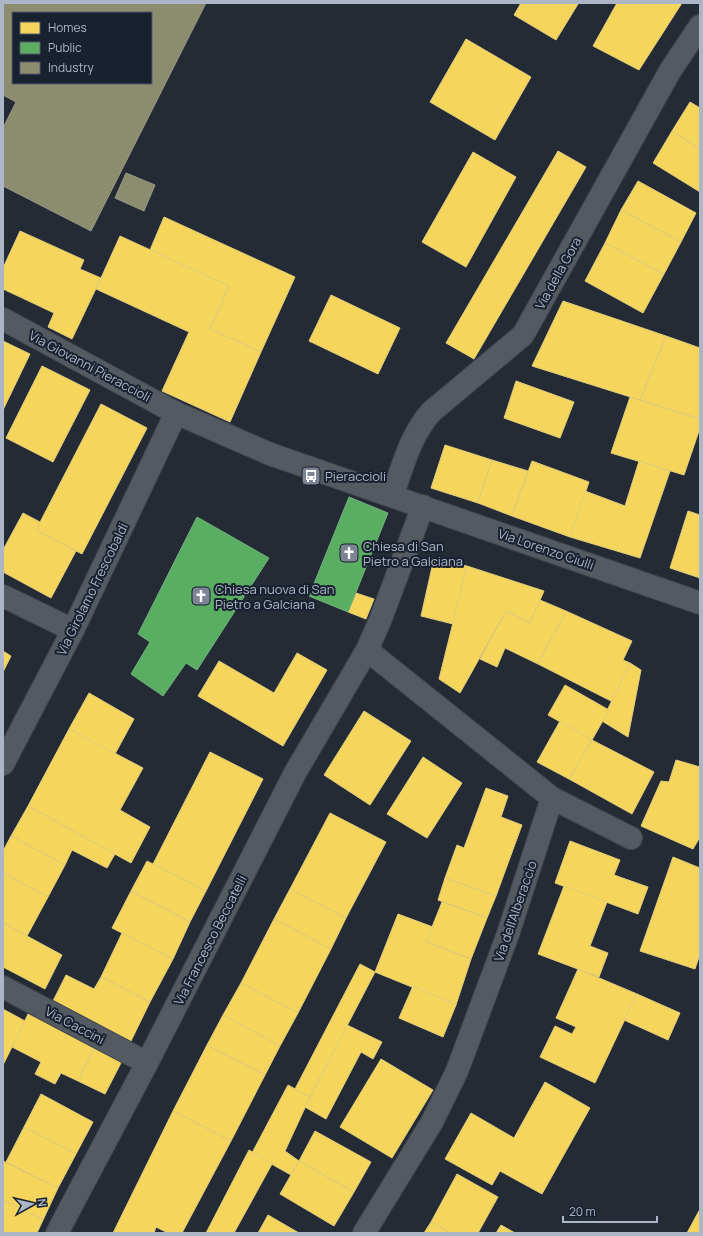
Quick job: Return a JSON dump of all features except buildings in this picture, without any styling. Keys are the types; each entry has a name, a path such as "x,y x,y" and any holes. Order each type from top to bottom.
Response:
{"street":[{"name":"Via della Gora","path":"392,496 410,445 422,422 431,412 523,335 670,71 700,26"},
{"name":"Via Giovanni Pieraccioli","path":"3,319 176,413 270,454 392,496"},
{"name":"Via Girolamo Frescobaldi","path":"3,764 73,630 176,413"},
{"name":"Via Lorenzo Ciulli","path":"392,496 700,603"},
{"name":"Via Francesco Beccatelli","path":"58,1233 147,1063 295,773 367,650 380,621 422,506"},
{"path":"3,596 73,630"},
{"path":"367,650 552,798 632,838"},
{"name":"Via dell'Alberaccio","path":"364,1233 432,1122 457,1072 508,934 552,798"},
{"name":"Via Caccini","path":"3,987 147,1063"}],"place":[{"name":"Pieraccioli","path":"311,476"},
{"name":"Chiesa di San Pietro a Galciana","path":"349,553"},
{"name":"Chiesa nuova di San Pietro a Galciana","path":"201,596"}]}
